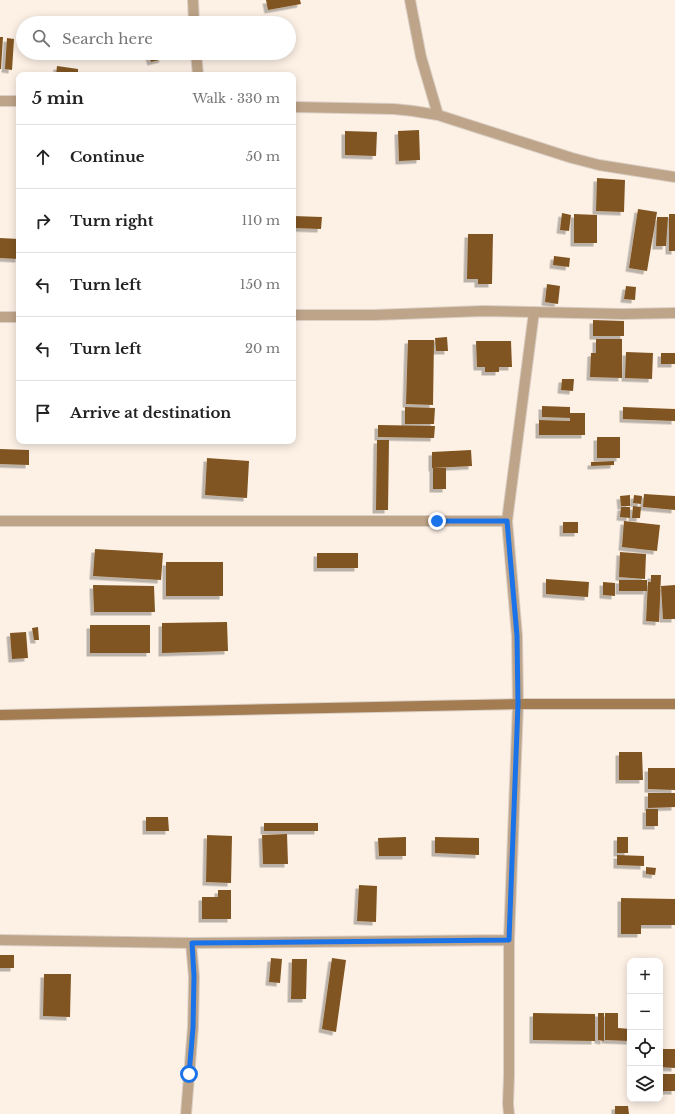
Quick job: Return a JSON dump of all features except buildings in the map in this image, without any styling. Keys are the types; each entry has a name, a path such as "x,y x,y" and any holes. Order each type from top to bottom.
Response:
{"street":[{"path":"193,0 194,16"},
{"path":"410,0 421,57 438,115"},
{"path":"197,60 198,72"},
{"path":"0,101 16,102"},
{"path":"296,107 394,109 438,115 572,158 599,165 675,177"},
{"path":"296,315 374,315 483,311 623,314 675,313"},
{"path":"509,1114 509,940 518,704 517,636 507,521 534,312"},
{"path":"0,317 16,317"},
{"path":"0,521 507,521"},
{"path":"0,715 518,704 675,704"},
{"path":"0,940 192,943 509,940"},
{"path":"186,1114 193,1028 194,976 192,943"}],"route":[{"path":"189,1074 193,1028 194,976 192,943 509,940 518,704 516,616 507,521 437,521"}]}
